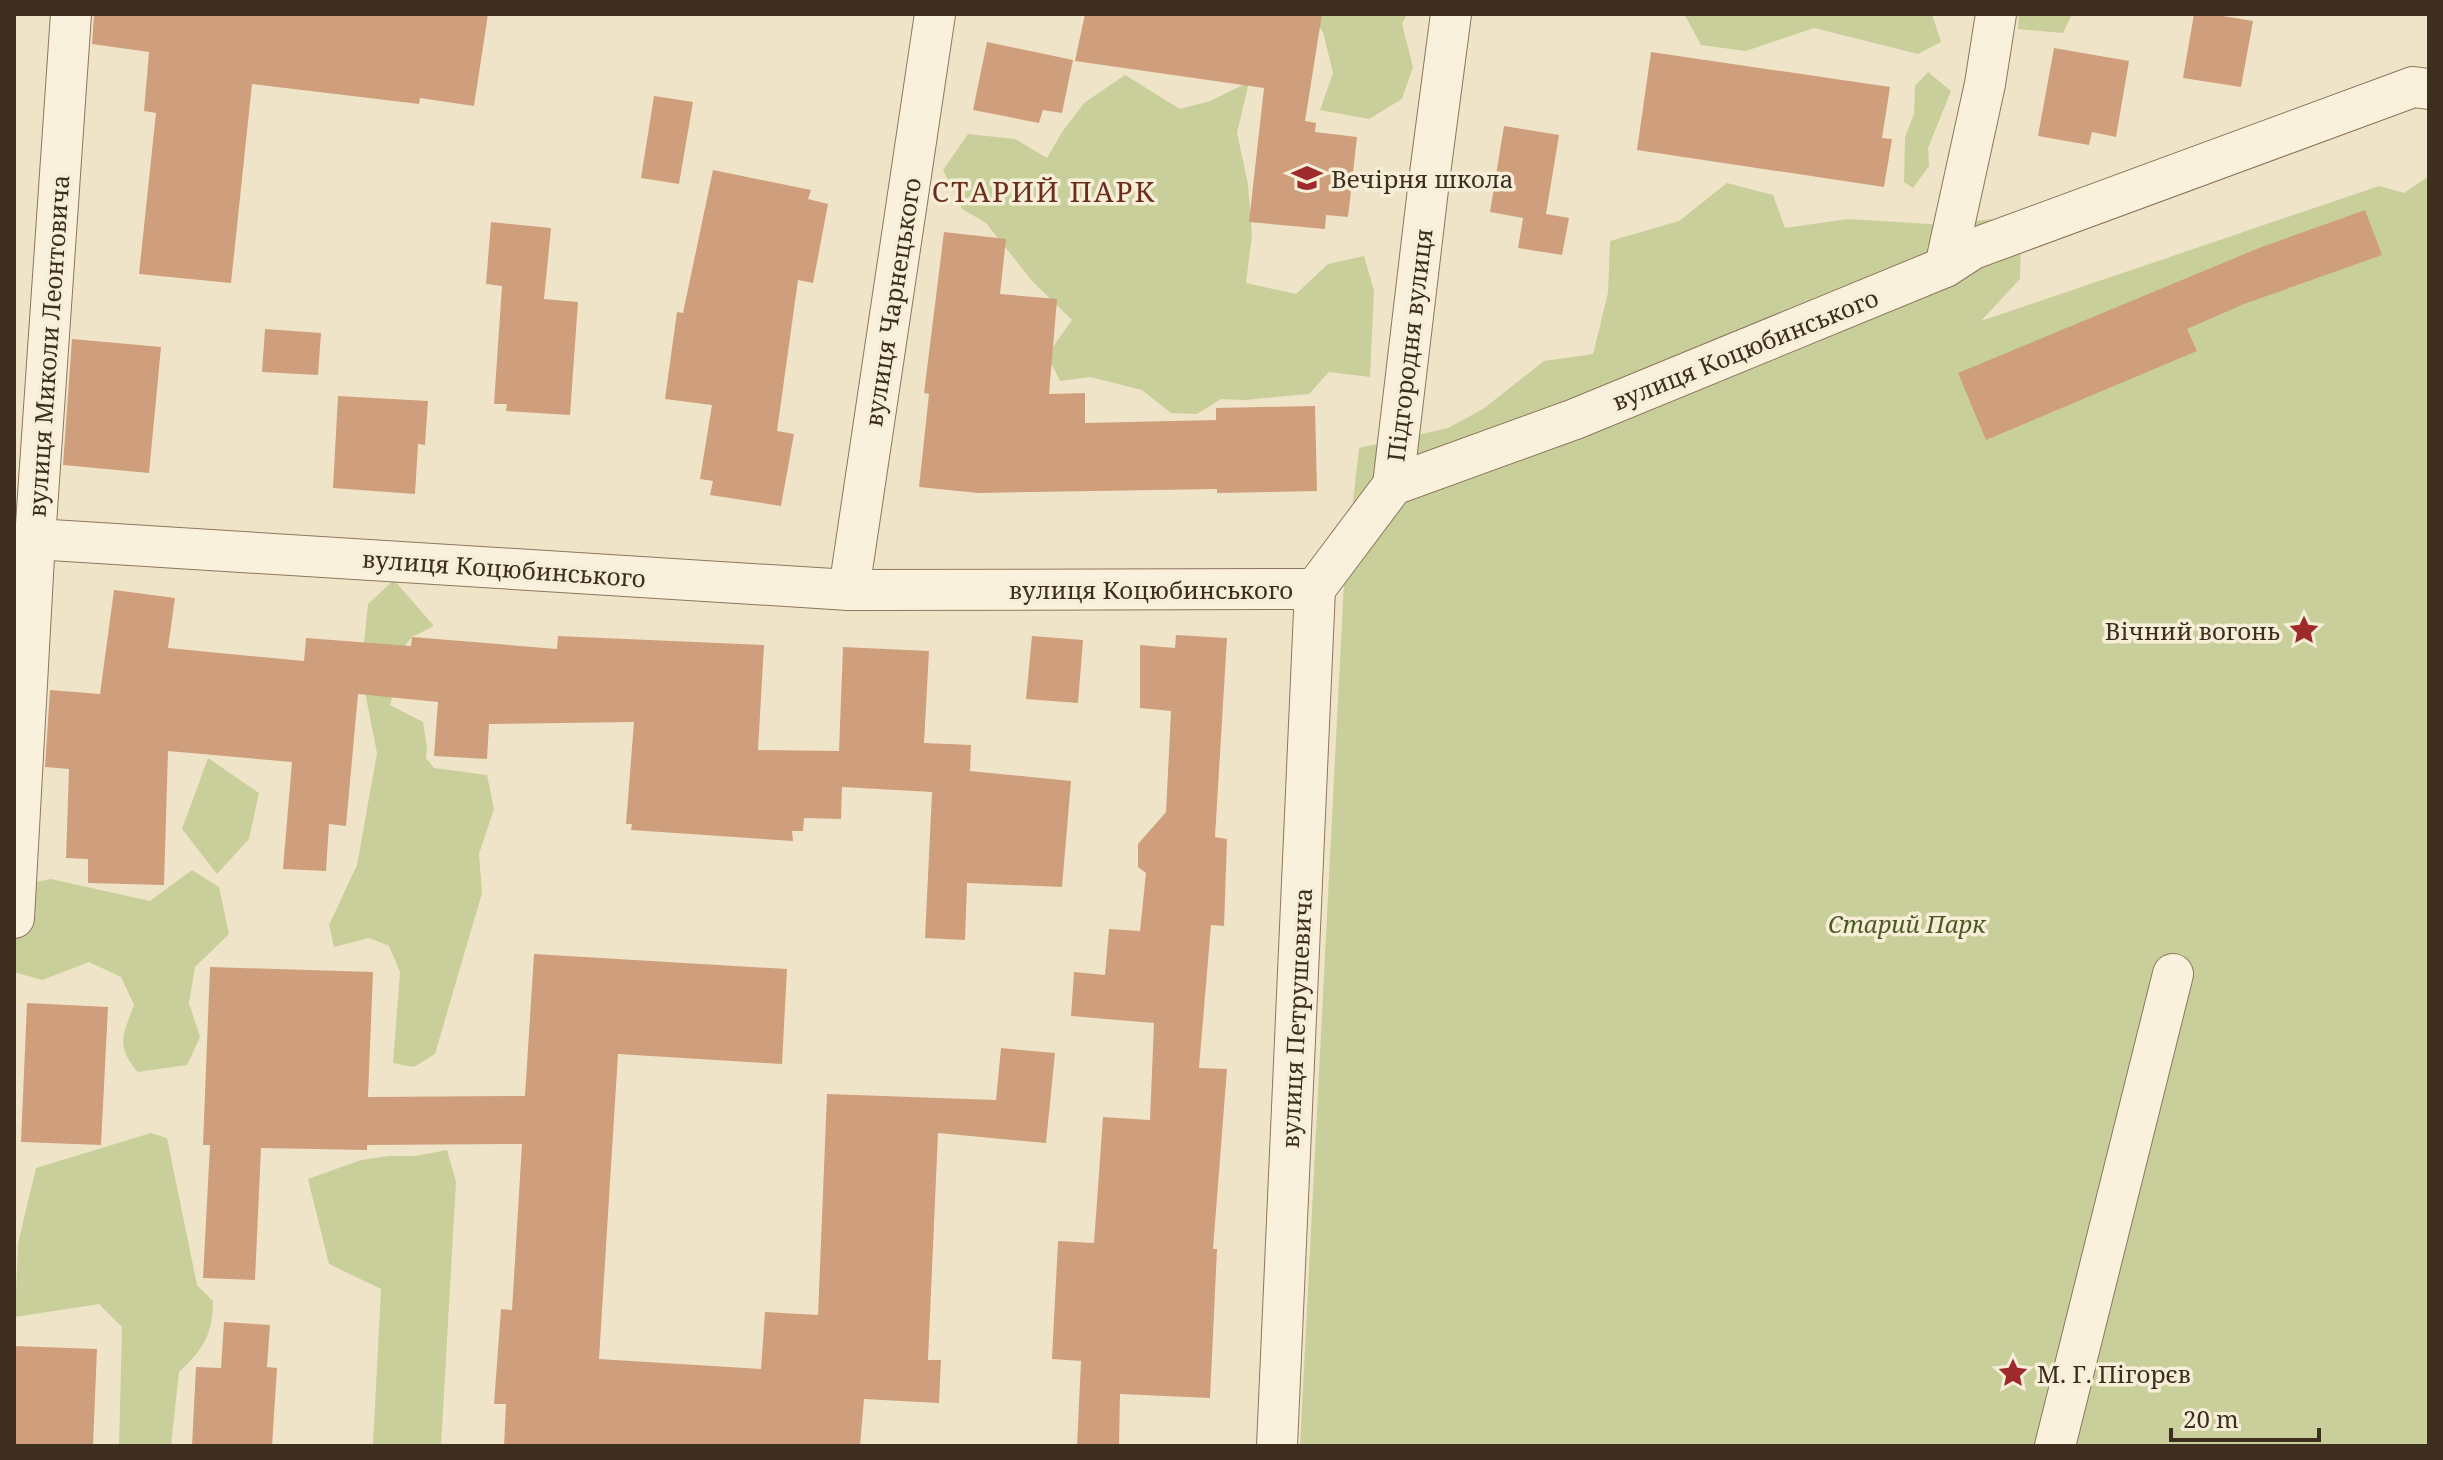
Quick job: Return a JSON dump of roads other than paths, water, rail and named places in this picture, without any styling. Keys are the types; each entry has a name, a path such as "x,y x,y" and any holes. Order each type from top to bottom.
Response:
{"street":[{"name":"вулиця Миколи Леонтовича","path":"14,918 35,539 71,14"},
{"name":"вулиця Чарнецького","path":"849,590 935,14"},
{"name":"Підгородня вулиця","path":"1393,485 1451,14"},
{"path":"1945,267 1985,84 1996,14"},
{"name":"вулиця Коцюбинського","path":"35,539 849,590 1315,589 1393,485 1575,419 1945,267 1973,249 2413,87 2429,89"},
{"name":"вулиця Петрушевича","path":"1277,1446 1315,589"},
{"path":"2055,1446 2173,974"}],"place":[{"name":"Вечірня школа","path":"1307,178"},
{"name":"Вічний вогонь","path":"2304,630"},
{"name":"М. Г. Пігорєв","path":"2013,1373"}],"district":[{"name":"СТАРИЙ ПАРК","path":"1044,191"}],"park label":[{"name":"Старий Парк","path":"1907,923"}]}
